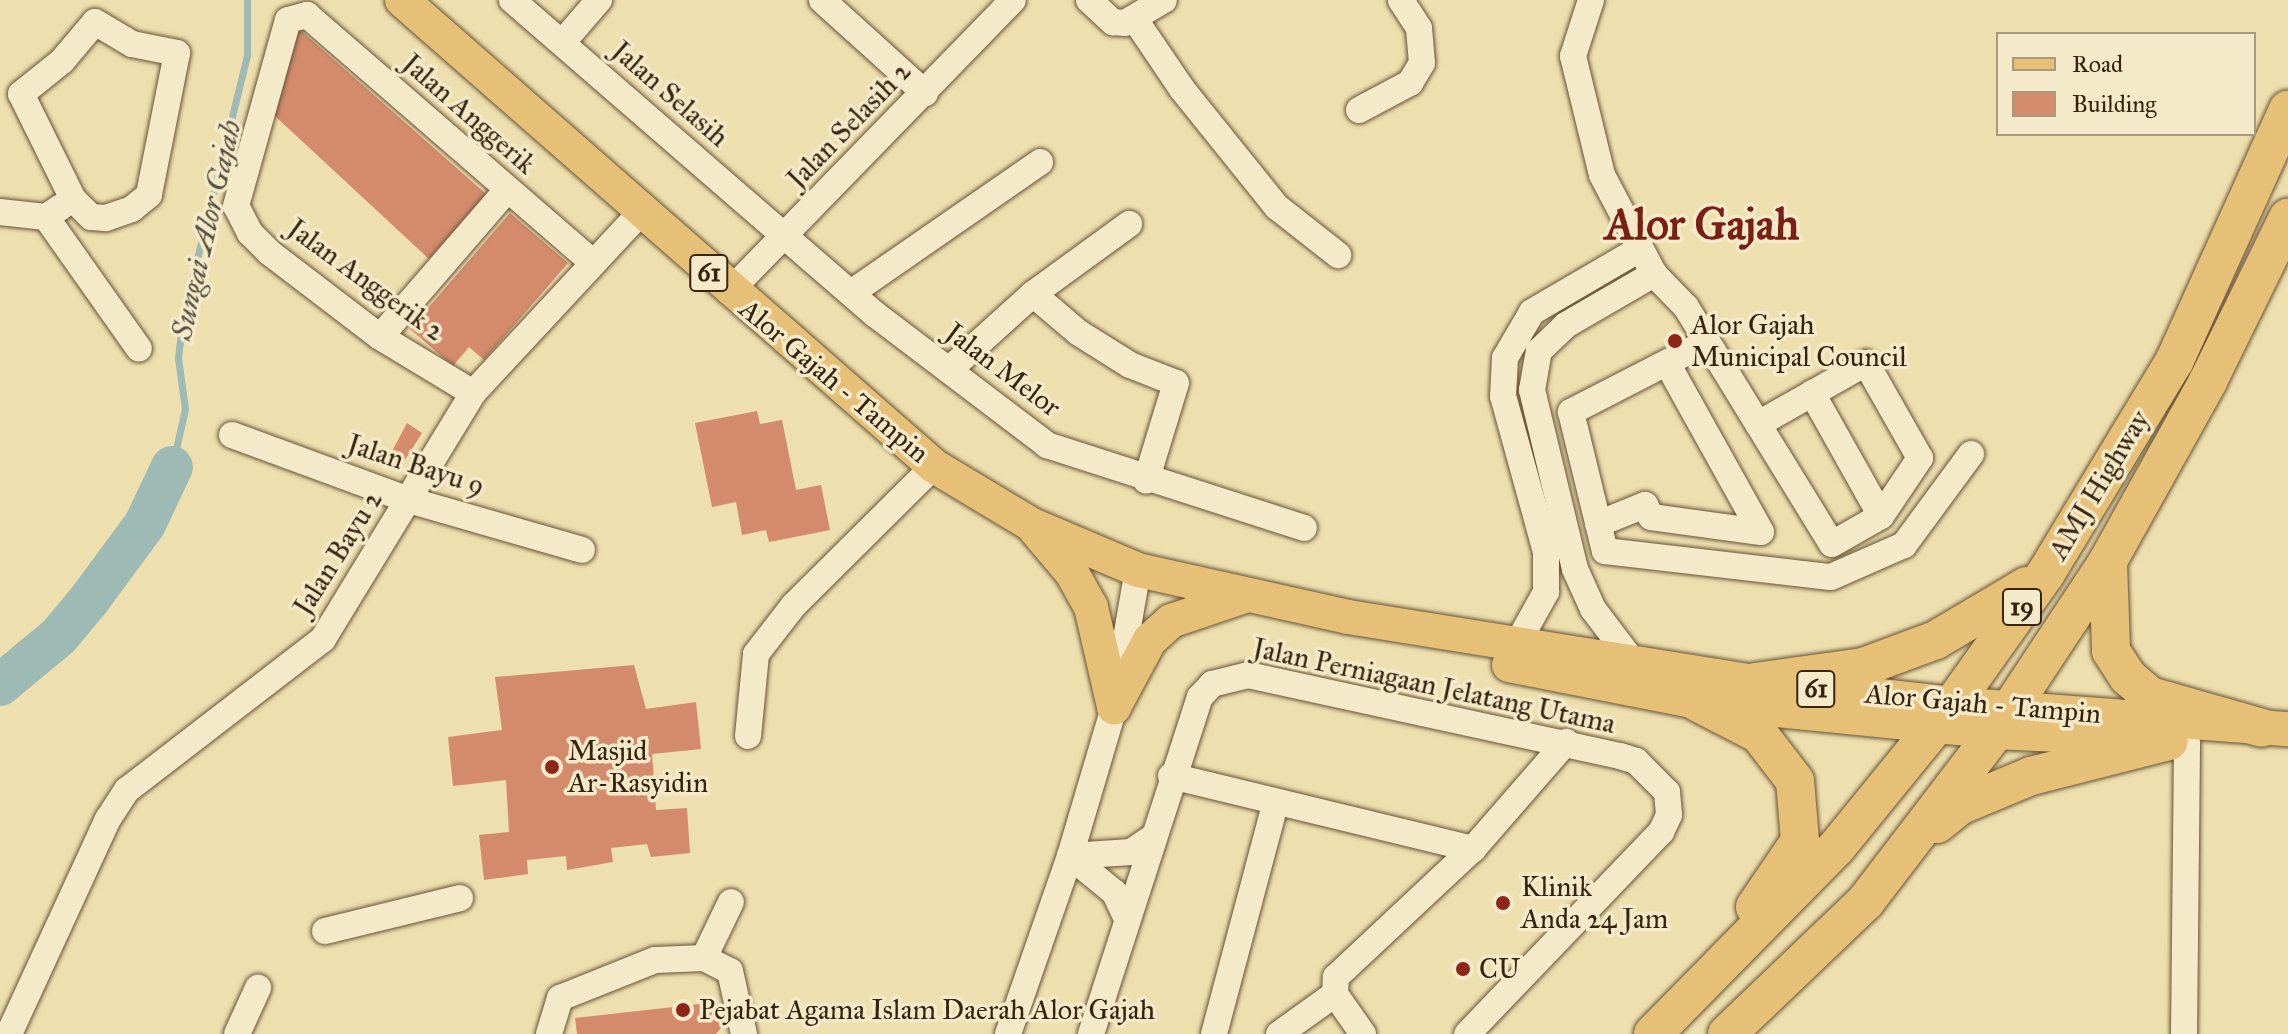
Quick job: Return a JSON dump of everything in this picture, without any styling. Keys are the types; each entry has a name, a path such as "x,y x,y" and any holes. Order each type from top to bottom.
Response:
{"highway":[{"name":"AMJ Highway","path":"1653,1034 1698,992 1836,848 1944,715 2046,573 2174,362 2288,109"},
{"name":"AMJ Highway","path":"1727,1034 1866,901 2002,719 2108,561 2208,381 2288,218"},
{"path":"2108,561 2111,651 2128,677 2150,696 2279,736"},
{"path":"1755,682 1863,667 1936,640 2046,573"},
{"path":"1697,702 1759,734 1795,781 1800,841 1698,992"},
{"path":"1909,847 1959,806 2031,776 2178,741"}],"main road":[{"name":"Alor Gajah - Tampin","path":"402,0 729,292 934,466 1032,525 1138,570 1348,617 1944,715"},
{"path":"1032,525 1072,573 1091,607 1114,707"},
{"path":"1114,707 1150,640 1171,621 1249,595"},
{"name":"Alor Gajah - Tampin","path":"1348,617 1483,660 1697,702 2279,736"},
{"name":"Alor Gajah - Tampin","path":"2002,719 2178,741"},
{"name":"61","path":"2178,741 2279,736"}],"street":[{"name":"Jalan Selasih","path":"512,0 786,236"},
{"path":"562,43 599,0"},
{"path":"822,0 925,93"},
{"name":"Jalan Selasih 2","path":"729,292 1013,0"},
{"path":"1089,0 1113,22 1136,21 1164,0"},
{"path":"1359,110 1410,83 1422,63 1419,28 1401,0"},
{"path":"1591,0 1573,56 1602,175 1654,274 1686,307 1707,342 1832,544 1881,516 1920,458 1866,363 1758,424"},
{"name":"Jalan Anggerik","path":"236,206 288,20 307,15 591,261"},
{"path":"1136,21 1182,89 1277,207 1338,255"},
{"path":"95,22 132,44 177,53 149,195 132,209 106,218 91,217 73,199 11,100 62,61 95,22"},
{"path":"851,293 1040,162"},
{"path":"380,337 507,190"},
{"path":"0,212 46,217 73,199"},
{"name":"Jalan Anggerik 2","path":"236,206 250,233 269,252 380,337 473,393"},
{"name":"Jalan Bayu 2","path":"9,1034 108,819 127,790 323,639 409,500 438,442 473,393 591,261 641,212"},
{"path":"46,217 139,349"},
{"path":"950,369 1033,294 1129,224"},
{"name":"Jalan Melor","path":"786,236 851,293 1047,445 1146,481 1304,528"},
{"path":"1517,644 1546,592 1546,552 1503,396 1505,358 1532,312 1640,249"},
{"path":"1505,358 1539,351 1566,325 1654,274"},
{"path":"1033,294 1079,333 1130,365 1176,383 1146,481"},
{"path":"1707,342 1571,412 1605,551 1831,577 1904,545 1971,454"},
{"path":"1539,351 1532,390 1575,569 1593,609 1634,663"},
{"path":"1598,524 1645,505 1651,517 1761,532 1667,363"},
{"path":"1812,393 1881,516"},
{"name":"Jalan Bayu 9","path":"232,435 409,500 582,550"},
{"path":"748,736 756,654 794,605 934,466"},
{"path":"1008,1034 1070,856 1114,707 1138,570"},
{"name":"Jalan Perniagaan Jelatang Utama","path":"1091,1034 1171,776 1200,697 1212,684 1248,675 1566,742 1636,761 1667,792 1669,815 1661,832 1467,1034"},
{"path":"2178,741 2184,1034"},
{"path":"1363,1034 1335,994 1336,977 1473,849 1566,742"},
{"path":"1171,776 1275,804 1473,849"},
{"path":"1214,1034 1275,804"},
{"path":"1070,856 1131,852 1152,838"},
{"path":"1070,856 1115,893 1127,919"},
{"path":"325,931 460,898"},
{"path":"704,958 731,902"},
{"path":"549,1034 560,998 655,960 704,958 730,971 744,1034"},
{"path":"237,1034 258,988"},
{"path":"1279,1034 1335,994"}],"building":[{"path":"299,29 486,194 429,259 275,116"},
{"path":"510,213 568,263 484,360 469,347 453,366 410,329"},
{"path":"757,411 760,424 782,420 796,490 821,485 830,530 769,542 766,530 742,535 736,502 712,507 695,423"},
{"path":"407,423 422,433 405,460 391,453"},
{"name":"Masjid Ar-Rasyidin","path":"634,665 646,709 696,702 701,749 652,754 656,810 687,808 690,853 651,857 647,844 611,848 613,862 567,870 566,856 527,860 528,874 484,880 479,835 509,832 506,780 453,786 448,737 502,730 495,677"},
{"name":"Pejabat Agama Islam Daerah Alor Gajah","path":"718,1002 721,1028 716,1034 577,1034 575,1018"}],"waterway":[{"name":"Sungai Alor Gajah","path":"172,467 185,409 178,358 183,316 247,55 247,0"},
{"name":"Sungai Alor Gajah","path":"0,685 59,636 89,600 145,524 172,467"}],"place":[{"name":"Alor Gajah Municipal Council","path":"1675,341"},
{"name":"Masjid Ar-Rasyidin","path":"552,767"},
{"name":"Klinik Anda 24 Jam","path":"1503,903"},
{"name":"CU","path":"1463,969"},
{"name":"Pejabat Agama Islam Daerah Alor Gajah","path":"683,1010"}],"district":[{"name":"Alor Gajah","path":"1702,224"}]}
